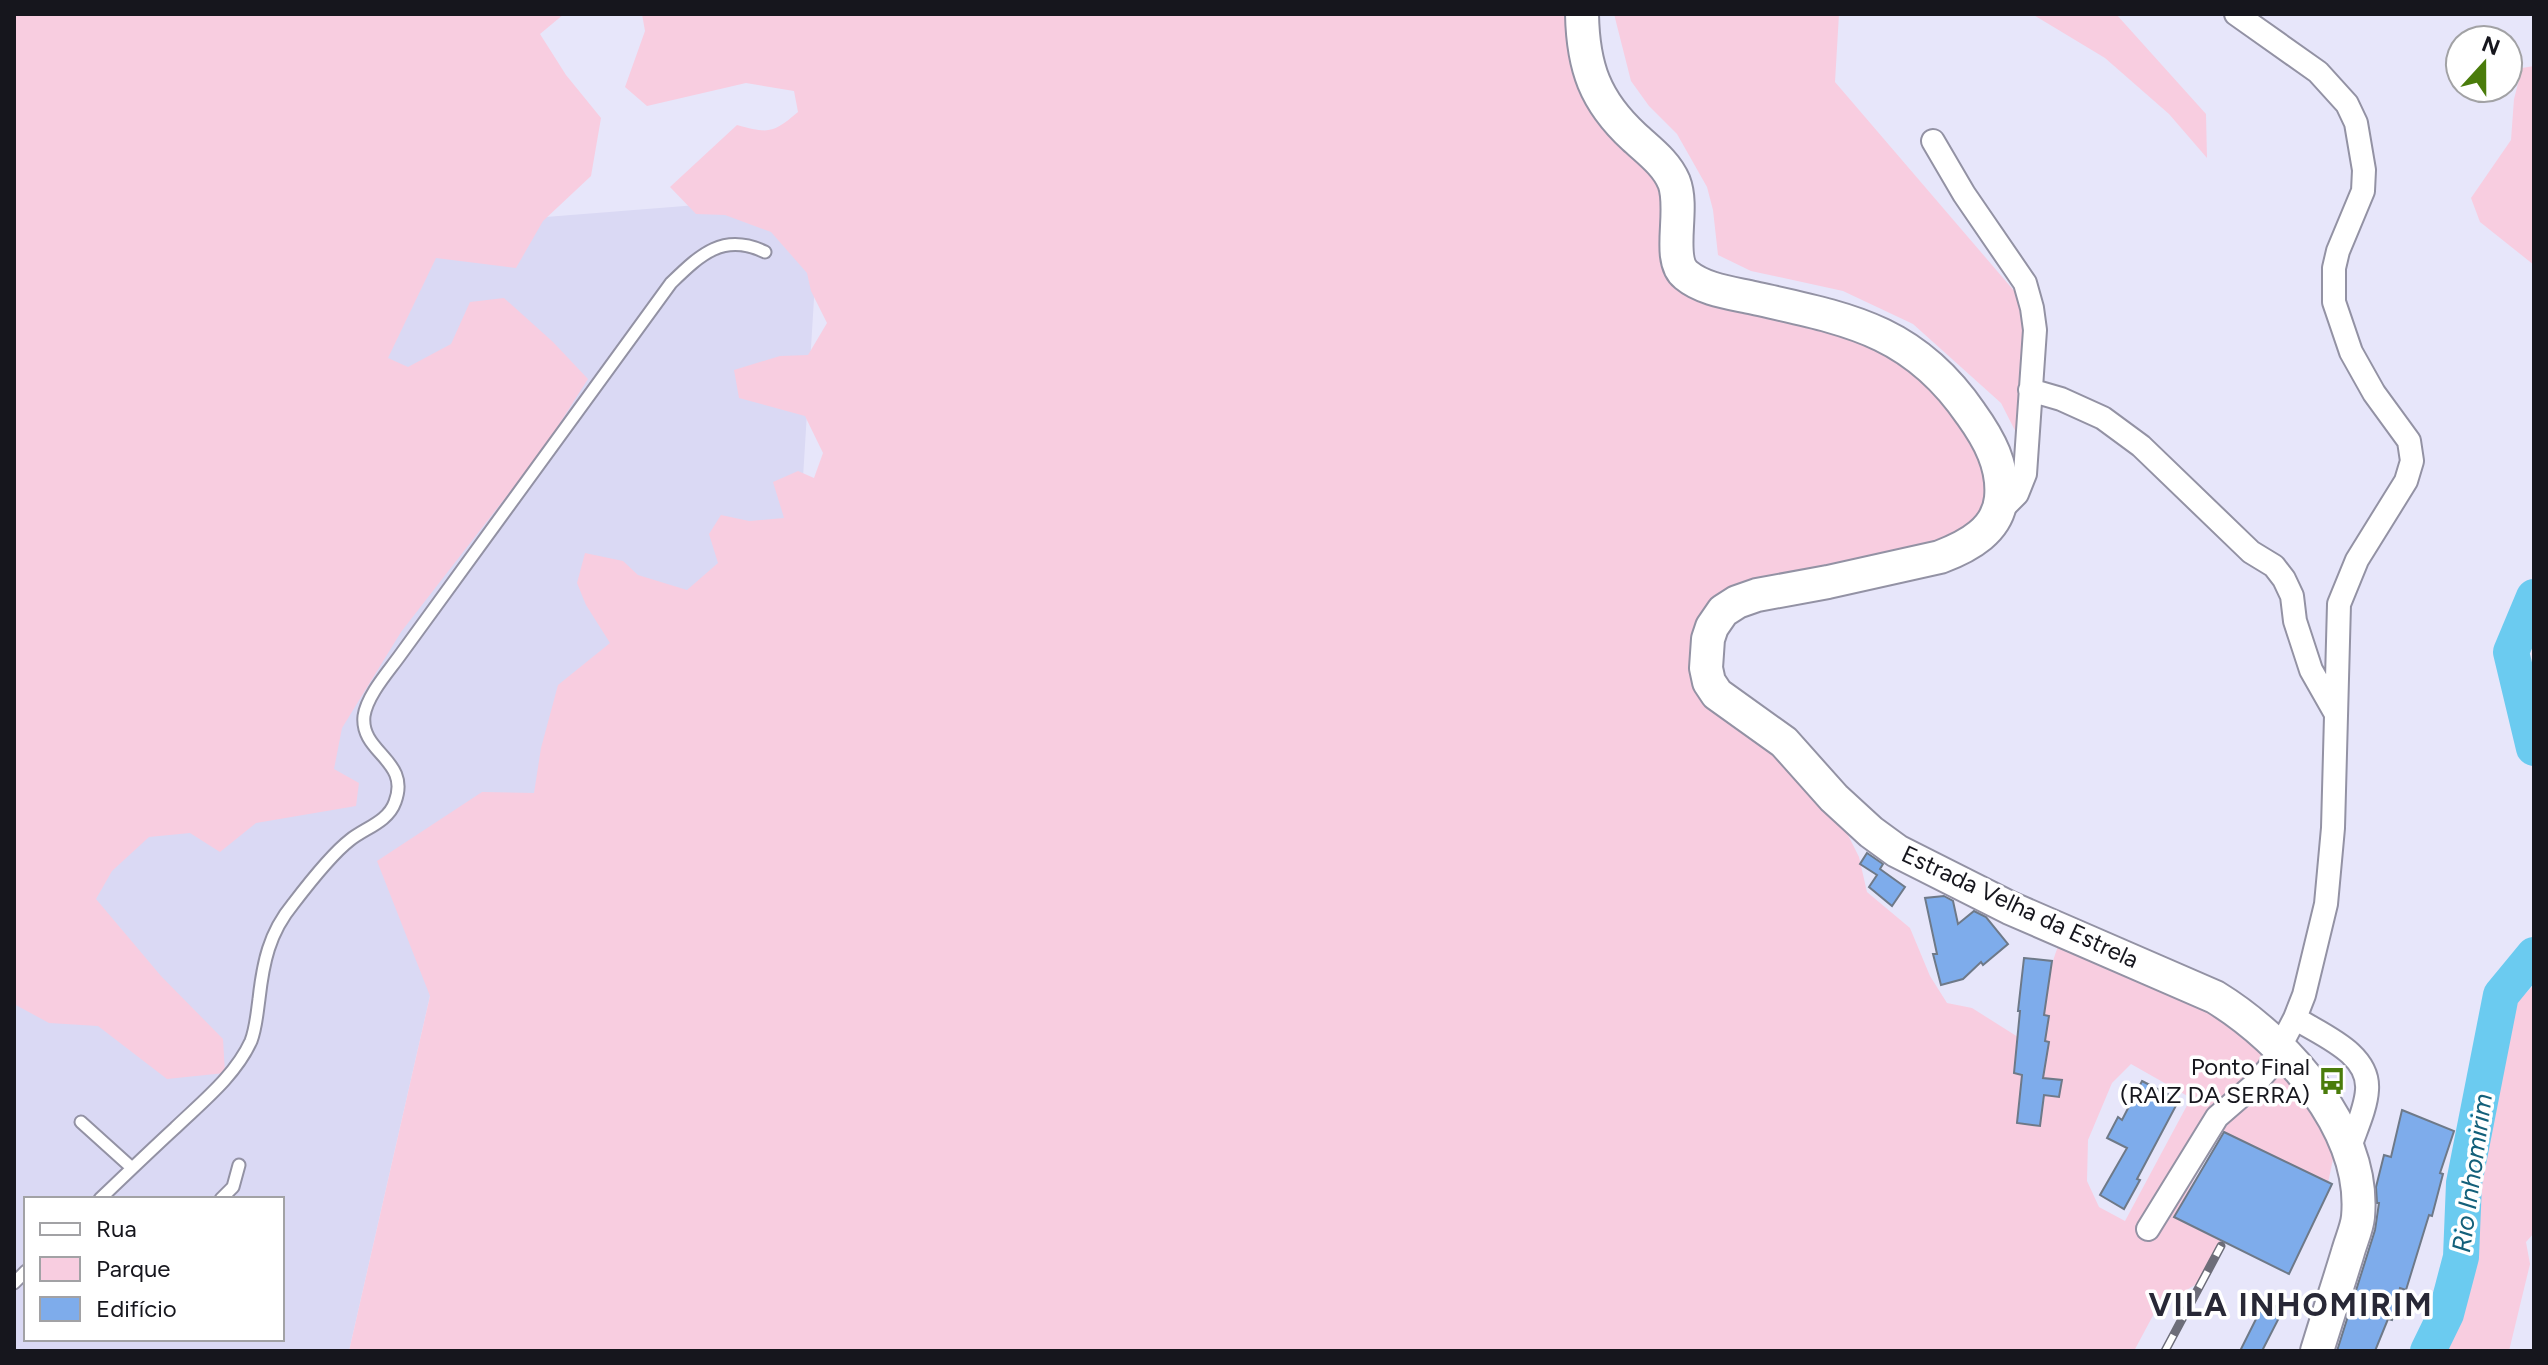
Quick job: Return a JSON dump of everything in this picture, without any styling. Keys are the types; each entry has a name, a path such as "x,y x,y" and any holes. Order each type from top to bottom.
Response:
{"main road":[{"path":"1582,14 1586,62 1599,95 1623,127 1664,165 1673,181 1679,206 1676,257 1685,275 1712,288 1845,319 1902,345 1958,394 1980,426 2001,474 2000,511"},
{"name":"Estrada Velha da Estrela","path":"2000,511 1983,534 1940,557 1757,595 1737,602 1723,611 1712,627 1706,668 1709,682 1717,694 1784,742 1834,798 1897,851 2010,908 2215,997 2236,1010 2280,1047"},
{"path":"2280,1047 2330,1112 2349,1150 2356,1186 2358,1218 2317,1351"}],"street":[{"path":"2148,1229 2217,1117 2269,1068 2295,1018 2312,968 2326,904 2333,828 2339,604 2357,560 2409,475 2412,447 2374,393 2351,352 2334,302 2334,268 2338,251 2363,191 2364,170 2356,123 2347,104 2318,72 2236,14"},
{"path":"1933,141 1964,194 2025,283 2032,308 2035,330 2025,474 2017,494 2000,511"},
{"path":"2030,390 2061,399 2103,418 2141,446 2251,552 2274,566 2292,596 2295,621 2311,670 2337,715"},
{"path":"2295,1018 2349,1053 2362,1068 2367,1093 2349,1150"}],"lane":[{"path":"102,1197 217,1088 244,1055 252,1037 264,959 274,930 348,841 383,819 393,808 399,778 367,736 364,717 373,696 401,654 671,283 704,253 718,247 735,243 765,252"},
{"path":"81,1122 132,1168"},
{"path":"223,1197 233,1187 239,1165"}],"shaded area":[{"path":"735,202 816,266 802,494 430,996 349,1351 14,1351 14,752 420,227"}],"green space":[{"path":"14,14 564,14 540,34 566,75 601,118 591,176 543,221 516,268 436,258 388,358 408,367 451,344 470,302 504,298 588,379 544,448 401,632 342,728 334,769 359,783 356,806 256,823 220,852 190,833 149,837 112,871 96,899 161,976 223,1039 225,1073 167,1079 98,1026 49,1023 14,1004"},
{"path":"642,14 1578,14 1579,42 1662,166 1674,257 1901,346 1991,449 1982,531 1736,601 1704,667 1830,810 1859,857 1867,892 1910,928 1930,976 1947,1003 1972,1008 2018,1037 2014,1073 2023,1075 2017,1123 2040,1126 2045,1095 2059,1096 2062,1080 2043,1078 2049,1042 2045,1041 2047,992 2059,944 2205,1005 2293,1077 2332,1144 2333,1159 2328,1183 2220,1130 2175,1216 2221,1241 2200,1282 2157,1308 2134,1351 349,1351 430,996 377,861 482,792 534,793 541,748 558,685 610,643 586,605 577,583 585,553 623,561 638,575 687,590 718,563 709,534 721,515 749,521 784,518 773,482 798,471 814,478 823,453 805,416 739,398 734,370 780,356 808,355 827,323 811,291 807,273 771,232 725,215 696,214 670,187 737,125 770,130 790,119 798,112 794,91 746,83 647,106 625,87 645,31","holes":["2131,1064 2191,1098 2125,1221 2099,1207 2087,1181 2088,1140 2112,1083"]},
{"path":"1614,14 1839,14 1835,82 2028,307 2028,456 2001,403 1913,324 1843,291 1751,271 1718,255 1707,187 1677,134 1649,106 1631,81"},
{"path":"2032,14 2116,14 2206,114 2207,158 2169,114 2105,58"},
{"path":"2534,66 2534,265 2480,222 2471,198 2511,140 2514,104 2524,104 2524,68"},
{"path":"2534,985 2534,1233 2526,1242 2530,1264 2509,1351 2440,1351 2457,1314 2471,1259 2476,1233 2476,1186 2516,1003"}],"building":[{"path":"1867,853 1883,864 1880,869 1905,887 1892,906 1869,887 1877,875 1860,864"},
{"path":"1944,896 1953,901 1958,924 1974,911 1986,917 2008,944 1963,979 1941,985 1925,898"},
{"path":"2024,958 2052,961 2044,1015 2049,1016 2045,1041 2049,1042 2043,1078 2062,1080 2059,1097 2044,1095 2040,1126 2017,1123 2022,1075 2014,1073"},
{"path":"2142,1081 2179,1100 2124,1209 2100,1195 2127,1148 2107,1138 2118,1117 2122,1120"},
{"path":"2402,1110 2454,1131 2440,1173 2443,1174 2432,1216 2429,1215 2406,1290 2400,1288 2392,1320 2388,1319 2375,1351 2337,1351 2375,1230 2379,1203 2376,1187 2384,1155 2391,1157"},
{"path":"2224,1132 2332,1184 2289,1274 2174,1217"},
{"path":"2265,1301 2283,1310 2262,1351 2240,1351"}],"waterway":[{"name":"Rio Inhomirim","path":"2534,597 2511,652 2534,748"},
{"name":"Rio Inhomirim","path":"2428,1351 2446,1314 2461,1257 2464,1183 2501,995 2534,955"}],"railway":[{"path":"2165,1351 2221,1246"}],"place":[{"name":"Ponto Final (RAIZ DA SERRA)","path":"2332,1081"}],"district":[{"name":"VILA INHOMIRIM","path":"2291,1305"}]}
